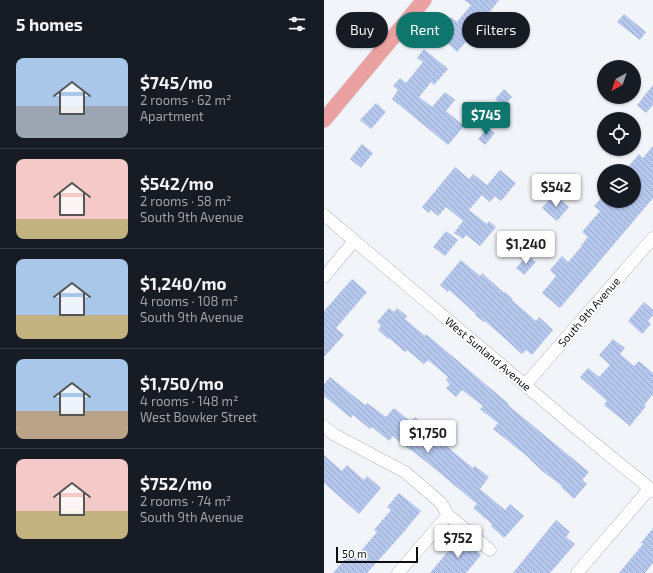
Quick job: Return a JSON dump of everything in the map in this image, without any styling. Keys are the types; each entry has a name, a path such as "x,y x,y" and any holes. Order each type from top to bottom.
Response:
{"main road":[{"path":"324,120 424,0"}],"street":[{"name":"West Sunland Avenue","path":"324,215 525,385 651,489"},
{"name":"South 9th Avenue","path":"525,385 653,238"},
{"path":"324,277 354,241"},
{"path":"324,426 333,434 405,472 442,503 448,515 490,550"},
{"path":"577,573 651,489"},
{"path":"398,573 448,515"}],"building":[{"path":"464,0 499,0 490,12 465,12 471,5"},
{"path":"624,14 646,32 640,40 617,22"},
{"path":"462,16 462,46 457,52 453,48 454,48 454,20 457,22"},
{"path":"424,49 448,69 434,85 431,82 419,97 432,107 445,92 455,100 446,111 464,126 448,145 392,99 398,90 393,86 400,78 406,83 423,62 417,58"},
{"path":"653,85 653,105 646,113 637,105 641,104 641,100"},
{"path":"504,89 512,97 503,106 495,99"},
{"path":"376,103 386,112 371,129 360,120"},
{"path":"488,128 495,133 485,145 478,139"},
{"path":"362,144 373,153 361,168 350,159"},
{"path":"653,146 653,198 560,308 542,293 556,276 550,270 562,256 568,262 582,246 588,237 582,232 600,211 594,206 597,203 597,208 641,208 641,164 630,164 637,156 641,156 643,158"},
{"path":"455,167 469,179 473,174 487,185 500,170 516,183 501,201 495,196 490,202 482,195 469,210 487,224 489,221 496,227 480,246 466,235 463,239 454,233 463,221 446,207 438,216 431,210 429,213 422,207"},
{"path":"554,194 569,207 557,221 542,208"},
{"path":"446,231 458,240 445,256 433,247"},
{"path":"528,255 536,262 524,275 516,268"},
{"path":"461,260 480,276 482,273 536,321 539,317 553,330 532,355 526,350 522,354 485,321 484,322 475,315 476,314 449,290 448,292 440,285"},
{"path":"352,279 367,292 336,328 344,335 324,357 324,311"},
{"path":"644,302 653,310 653,315 648,321 651,324 642,334 628,321"},
{"path":"389,308 394,312 397,308 407,316 405,319 425,336 426,334 509,404 508,405 589,472 582,480 587,484 574,499 561,487 562,486 493,429 498,423 480,409 483,406 462,390 456,397 446,388 450,384 446,380 448,377 428,360 424,364 407,350 405,352 378,330 381,326 377,322"},
{"path":"613,339 625,348 620,354 634,366 639,361 653,373 653,394 644,405 646,406 630,426 604,405 607,401 580,377 588,368 599,377 610,365 599,355"},
{"path":"330,377 365,405 367,403 386,417 394,408 411,422 415,417 432,432 433,430 448,442 445,445 473,468 475,466 489,477 480,489 505,510 510,504 524,516 504,538 491,526 492,524 473,508 477,504 429,464 393,436 389,441 372,427 370,429 353,415 351,418 324,396 324,384"},
{"path":"324,455 342,471 347,465 364,480 367,476 381,488 359,514 324,483"},
{"path":"399,493 421,511 367,573 333,573 350,553 355,558 377,532 374,530 391,510 387,507"},
{"path":"556,520 570,532 566,537 575,544 550,573 513,573"},
{"path":"653,528 653,563 645,573 619,573 643,544 641,543"},
{"path":"460,537 481,555 466,573 430,573"}]}
